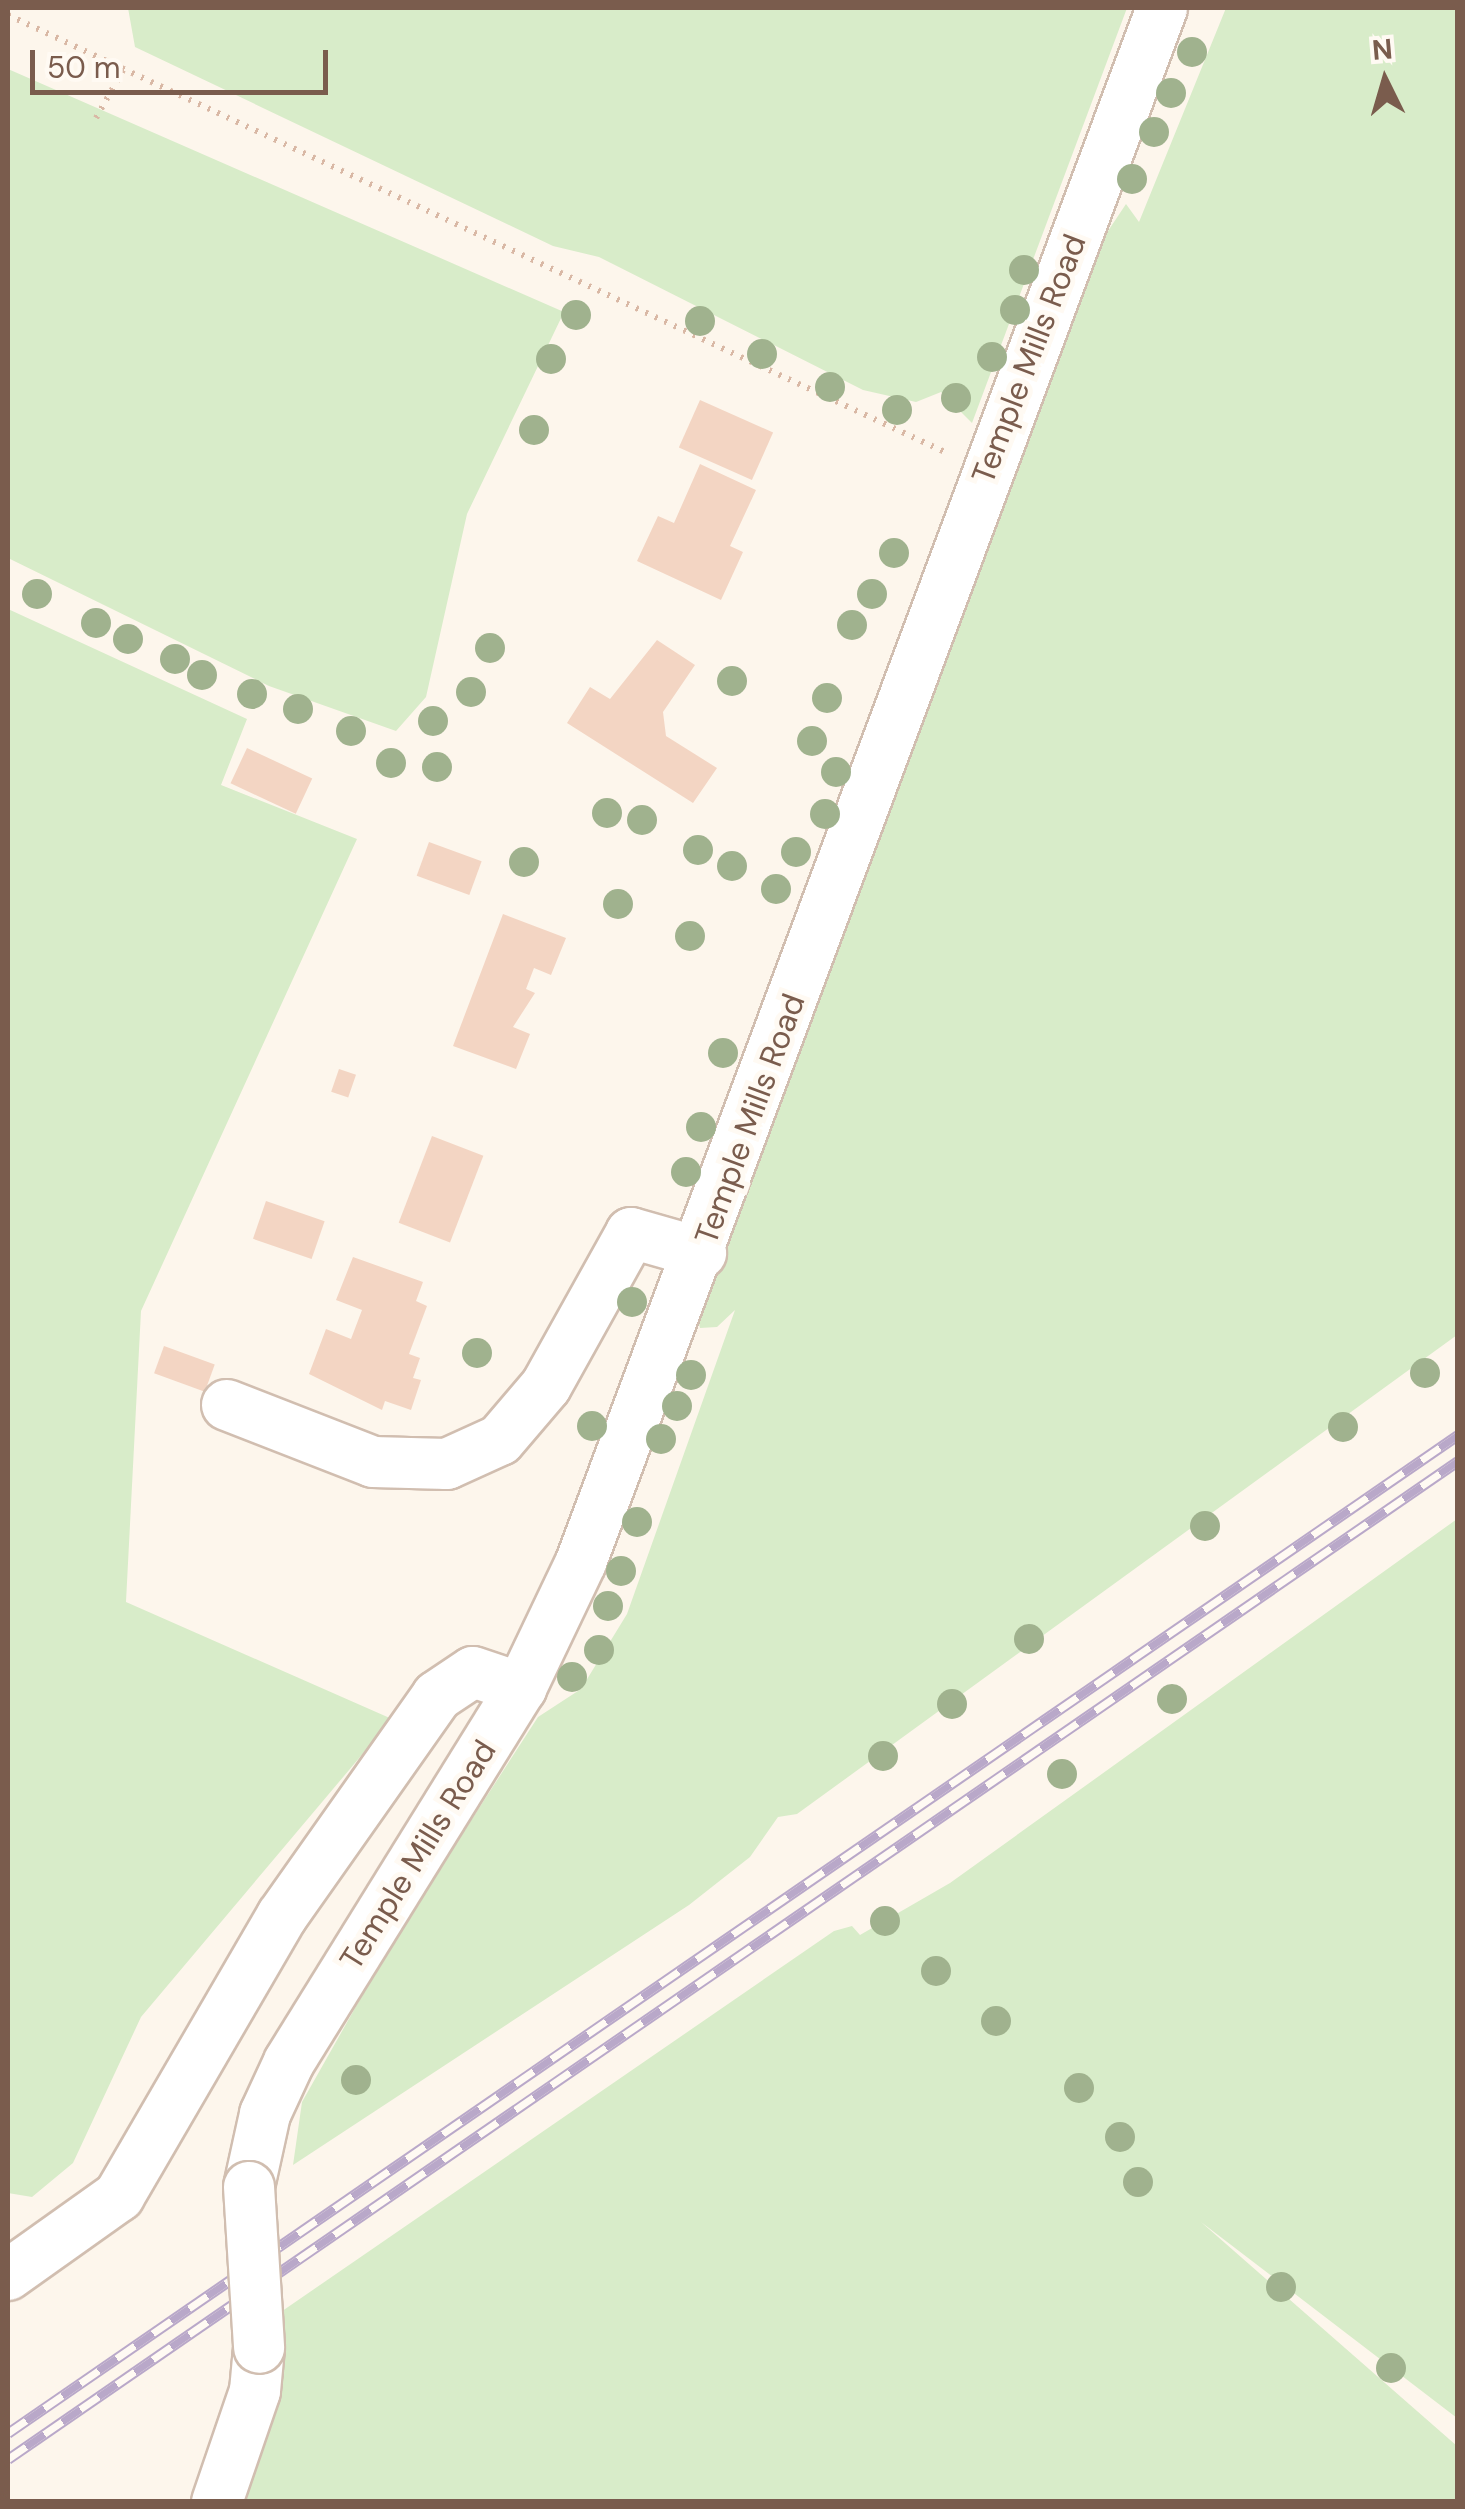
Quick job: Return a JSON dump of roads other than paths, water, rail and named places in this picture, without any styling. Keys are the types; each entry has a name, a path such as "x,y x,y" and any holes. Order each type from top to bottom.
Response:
{"street":[{"name":"Temple Mills Road","path":"217,2502 256,2391 259,2348 249,2187 264,2114 288,2062 521,1688 701,1253 987,471 1162,8"},
{"path":"227,1405 372,1462 447,1464 500,1440 546,1386 632,1234 701,1253"},
{"path":"8,2275 119,2196 282,1916 437,1696 474,1672 521,1688"}],"railway":[{"path":"8,2433 1458,1435"},
{"path":"8,2459 1458,1461"}]}
